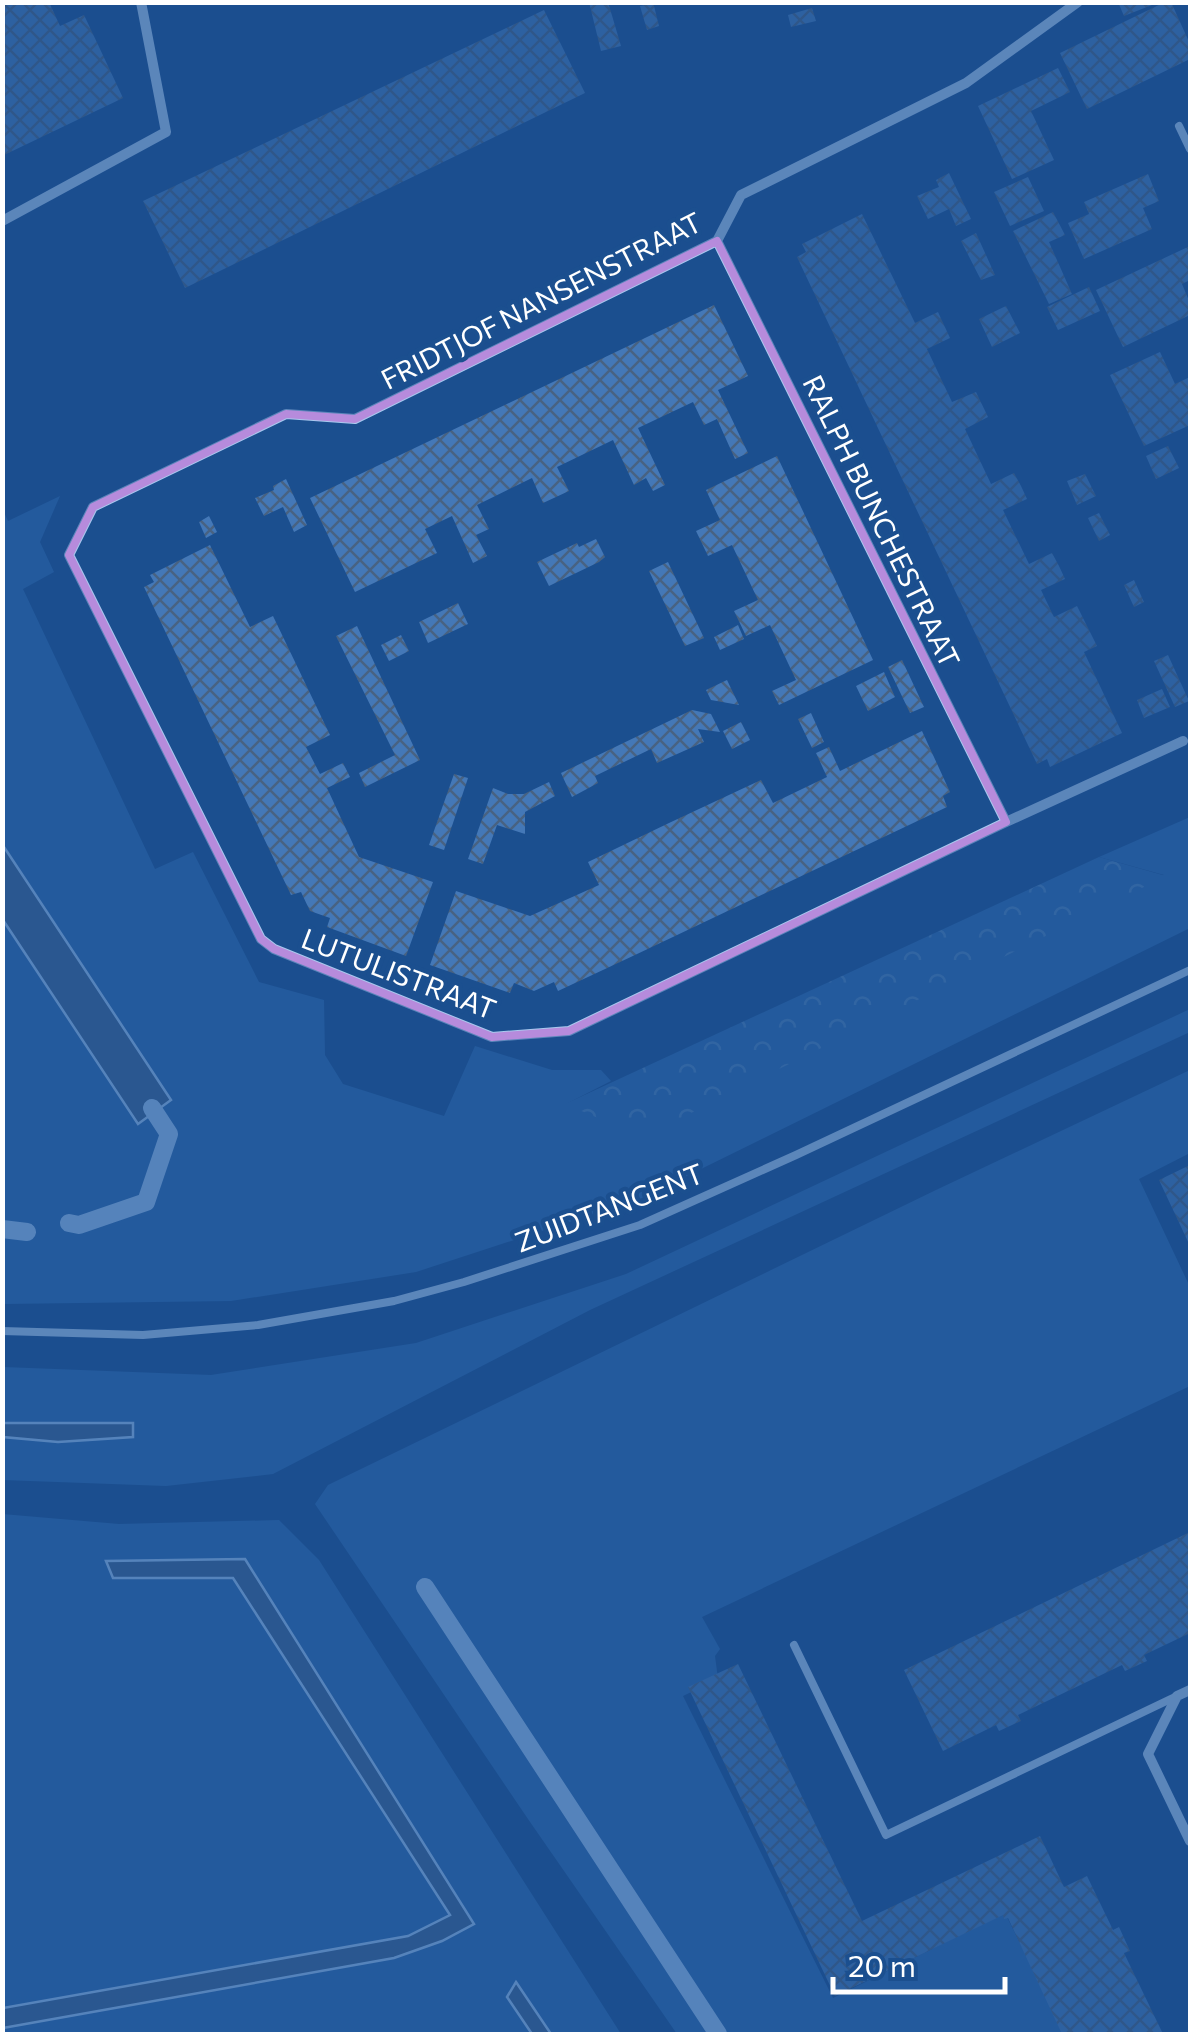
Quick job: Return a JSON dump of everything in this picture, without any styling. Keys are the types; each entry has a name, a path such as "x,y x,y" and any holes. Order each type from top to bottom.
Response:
{"street":[{"path":"2,221 166,132 141,2"},
{"name":"FRIDTJOF NANSENSTRAAT","path":"92,507 286,414 355,419 717,241 740,195 966,82 1078,2"},
{"name":"RALPH BUNCHESTRAAT","path":"717,241 1006,822"},
{"name":"LUTULISTRAAT","path":"92,507 70,555 261,939 274,948 492,1037 570,1030 1183,741"},
{"path":"1190,1690 1177,1696 1148,1754 1190,1841"}],"lane":[{"path":"1179,126 1190,149"},
{"name":"ZUIDTANGENT","path":"2,1331 143,1334 258,1326 394,1302 464,1282 640,1225 1190,970"},
{"path":"794,1645 886,1835 1177,1696"}],"highlighted area":[{"path":"717,241 1006,822 569,1031 492,1037 274,949 261,939 69,555 93,507 286,414 355,419"}],"green space":[{"path":"60,496 40,542 54,572 23,589 155,869 193,852 259,982 324,1000 325,1055 343,1084 444,1116 475,1046 552,1070 601,1070 611,1081 566,1104 1164,875 1099,857 1190,817 1190,928 640,1199 416,1272 231,1301 3,1304 2,920 138,1124 171,1100 3,844 3,510 8,521"},
{"path":"1099,857 1166,876 643,1137 565,1104"},
{"path":"1190,1009 1190,1032 590,1310 273,1474 166,1486 3,1480 3,1437 58,1442 132,1437 133,1424 3,1423 3,1367 211,1375 416,1343 626,1274"},
{"path":"1190,1070 1190,1153 1139,1179 1190,1287 1190,1386 702,1617 720,1649 715,1656 718,1679 683,1696 833,1998 1005,1913 1065,2034 677,2034 315,1504 328,1485"},
{"path":"2,1514 119,1524 279,1520 319,1560 621,2034 3,2034"}],"shaded area":[{"path":"2,844 171,1100 138,1124 3,920"},
{"path":"2,1423 133,1423 133,1437 58,1442 3,1437"},
{"path":"245,1559 474,1924 442,1941 394,1958 3,2028 3,2008 408,1936 450,1915 233,1578 113,1578 106,1561"},
{"path":"516,1982 551,2034 532,2034 507,1997"}],"building":[{"path":"2,2 49,2 60,26 84,15 123,98 2,156"},
{"path":"589,2 608,2 621,46 601,51"},
{"path":"653,2 659,26 647,30 640,6"},
{"path":"1118,2 1157,2 1157,3 1124,16"},
{"path":"1171,2 1190,44 1190,59 1087,109 1060,53"},
{"path":"812,8 816,21 791,27 788,15"},
{"path":"544,10 585,93 185,288 143,201"},
{"path":"1058,68 1070,92 1031,111 1054,160 1012,179 978,106"},
{"path":"949,173 971,219 956,226 949,209 928,219 917,196 939,187 936,180"},
{"path":"1148,174 1159,201 1143,208 1152,229 1084,259 1068,223 1089,214 1084,202"},
{"path":"1028,177 1044,211 1010,226 994,192"},
{"path":"1053,212 1065,235 1049,242 1072,294 1049,304 1013,231"},
{"path":"862,214 915,323 938,312 950,338 927,349 952,402 976,392 988,417 965,429 991,484 1014,473 1021,486 1027,499 1003,510 1029,564 1052,553 1059,566 1065,579 1041,590 1054,617 1077,606 1097,646 1084,652 1122,733 1050,767 1047,759 1037,764 797,257 806,252 802,244"},
{"path":"976,233 995,275 981,280 961,241"},
{"path":"1190,246 1190,280 1182,284 1190,315 1123,347 1096,290"},
{"path":"1089,287 1100,311 1058,330 1047,307"},
{"path":"714,305 748,376 718,390 748,453 735,459 717,419 704,425 693,402 638,428 665,485 653,491 646,478 634,485 613,440 557,467 569,491 543,503 532,478 477,505 489,529 476,535 487,556 473,563 452,516 425,529 437,553 355,592 310,498"},
{"path":"1006,306 1020,333 992,347 979,319"},
{"path":"1160,352 1175,384 1190,377 1190,425 1144,446 1110,375"},
{"path":"1168,446 1179,468 1156,479 1146,456"},
{"path":"777,456 873,660 779,705 772,691 796,680 770,625 746,636 734,611 758,600 732,545 708,556 696,531 720,520 706,490"},
{"path":"1085,474 1096,496 1077,505 1067,481"},
{"path":"286,479 307,525 294,532 283,507 264,516 255,498 274,490 273,486"},
{"path":"1099,513 1110,535 1099,541 1088,518"},
{"path":"209,516 217,532 206,538 199,522"},
{"path":"596,539 605,557 549,586 537,562 577,543 579,547"},
{"path":"210,545 250,627 273,616 330,735 306,747 320,774 343,763 350,777 327,788 359,857 433,882 406,956 327,927 330,918 310,911 301,892 291,895 144,587 154,582 150,575"},
{"path":"668,562 704,638 685,646 649,571"},
{"path":"1134,580 1144,602 1134,607 1124,585"},
{"path":"458,603 468,624 428,643 419,622"},
{"path":"738,625 744,639 720,650 714,637"},
{"path":"357,626 420,760 365,787 359,773 395,755 336,636"},
{"path":"401,635 409,651 389,661 381,645"},
{"path":"1168,655 1189,701 1175,707 1154,661"},
{"path":"902,660 924,707 910,713 888,667"},
{"path":"884,672 895,697 868,711 856,686"},
{"path":"727,680 739,705 711,700 706,690"},
{"path":"1162,689 1170,707 1144,718 1137,700"},
{"path":"692,710 711,714 720,732 698,729 704,742 657,763 651,749 595,776 598,783 572,797 561,773"},
{"path":"811,713 824,742 812,748 798,719"},
{"path":"741,722 750,740 732,749 723,731"},
{"path":"922,731 950,792 943,796 947,807 558,991 554,982 534,991 514,983 510,993 430,965 456,891 530,916 599,885 588,862 669,823 761,780 773,803 827,777 816,753 829,747 840,771"},
{"path":"454,774 468,778 444,850 429,845"},
{"path":"549,782 555,796 525,812 525,834 497,825 483,864 468,859 493,788 508,794 524,794"},
{"path":"1190,1165 1190,1246 1159,1180"},
{"path":"1190,1532 1190,1633 1144,1655 1147,1661 1125,1671 1122,1665 1018,1715 1021,1721 999,1731 996,1725 943,1751 904,1670"},
{"path":"738,1664 862,1921 1040,1836 1064,1887 1087,1876 1113,1930 1119,1927 1130,1951 1124,1953 1163,2034 1062,2034 1008,1918 1003,1915 835,1996 688,1687"}],"waterway":[{"path":"69,1223 79,1225 146,1202 169,1134 152,1108"},
{"path":"2,1229 27,1232"},
{"path":"425,1587 718,2034"}]}
